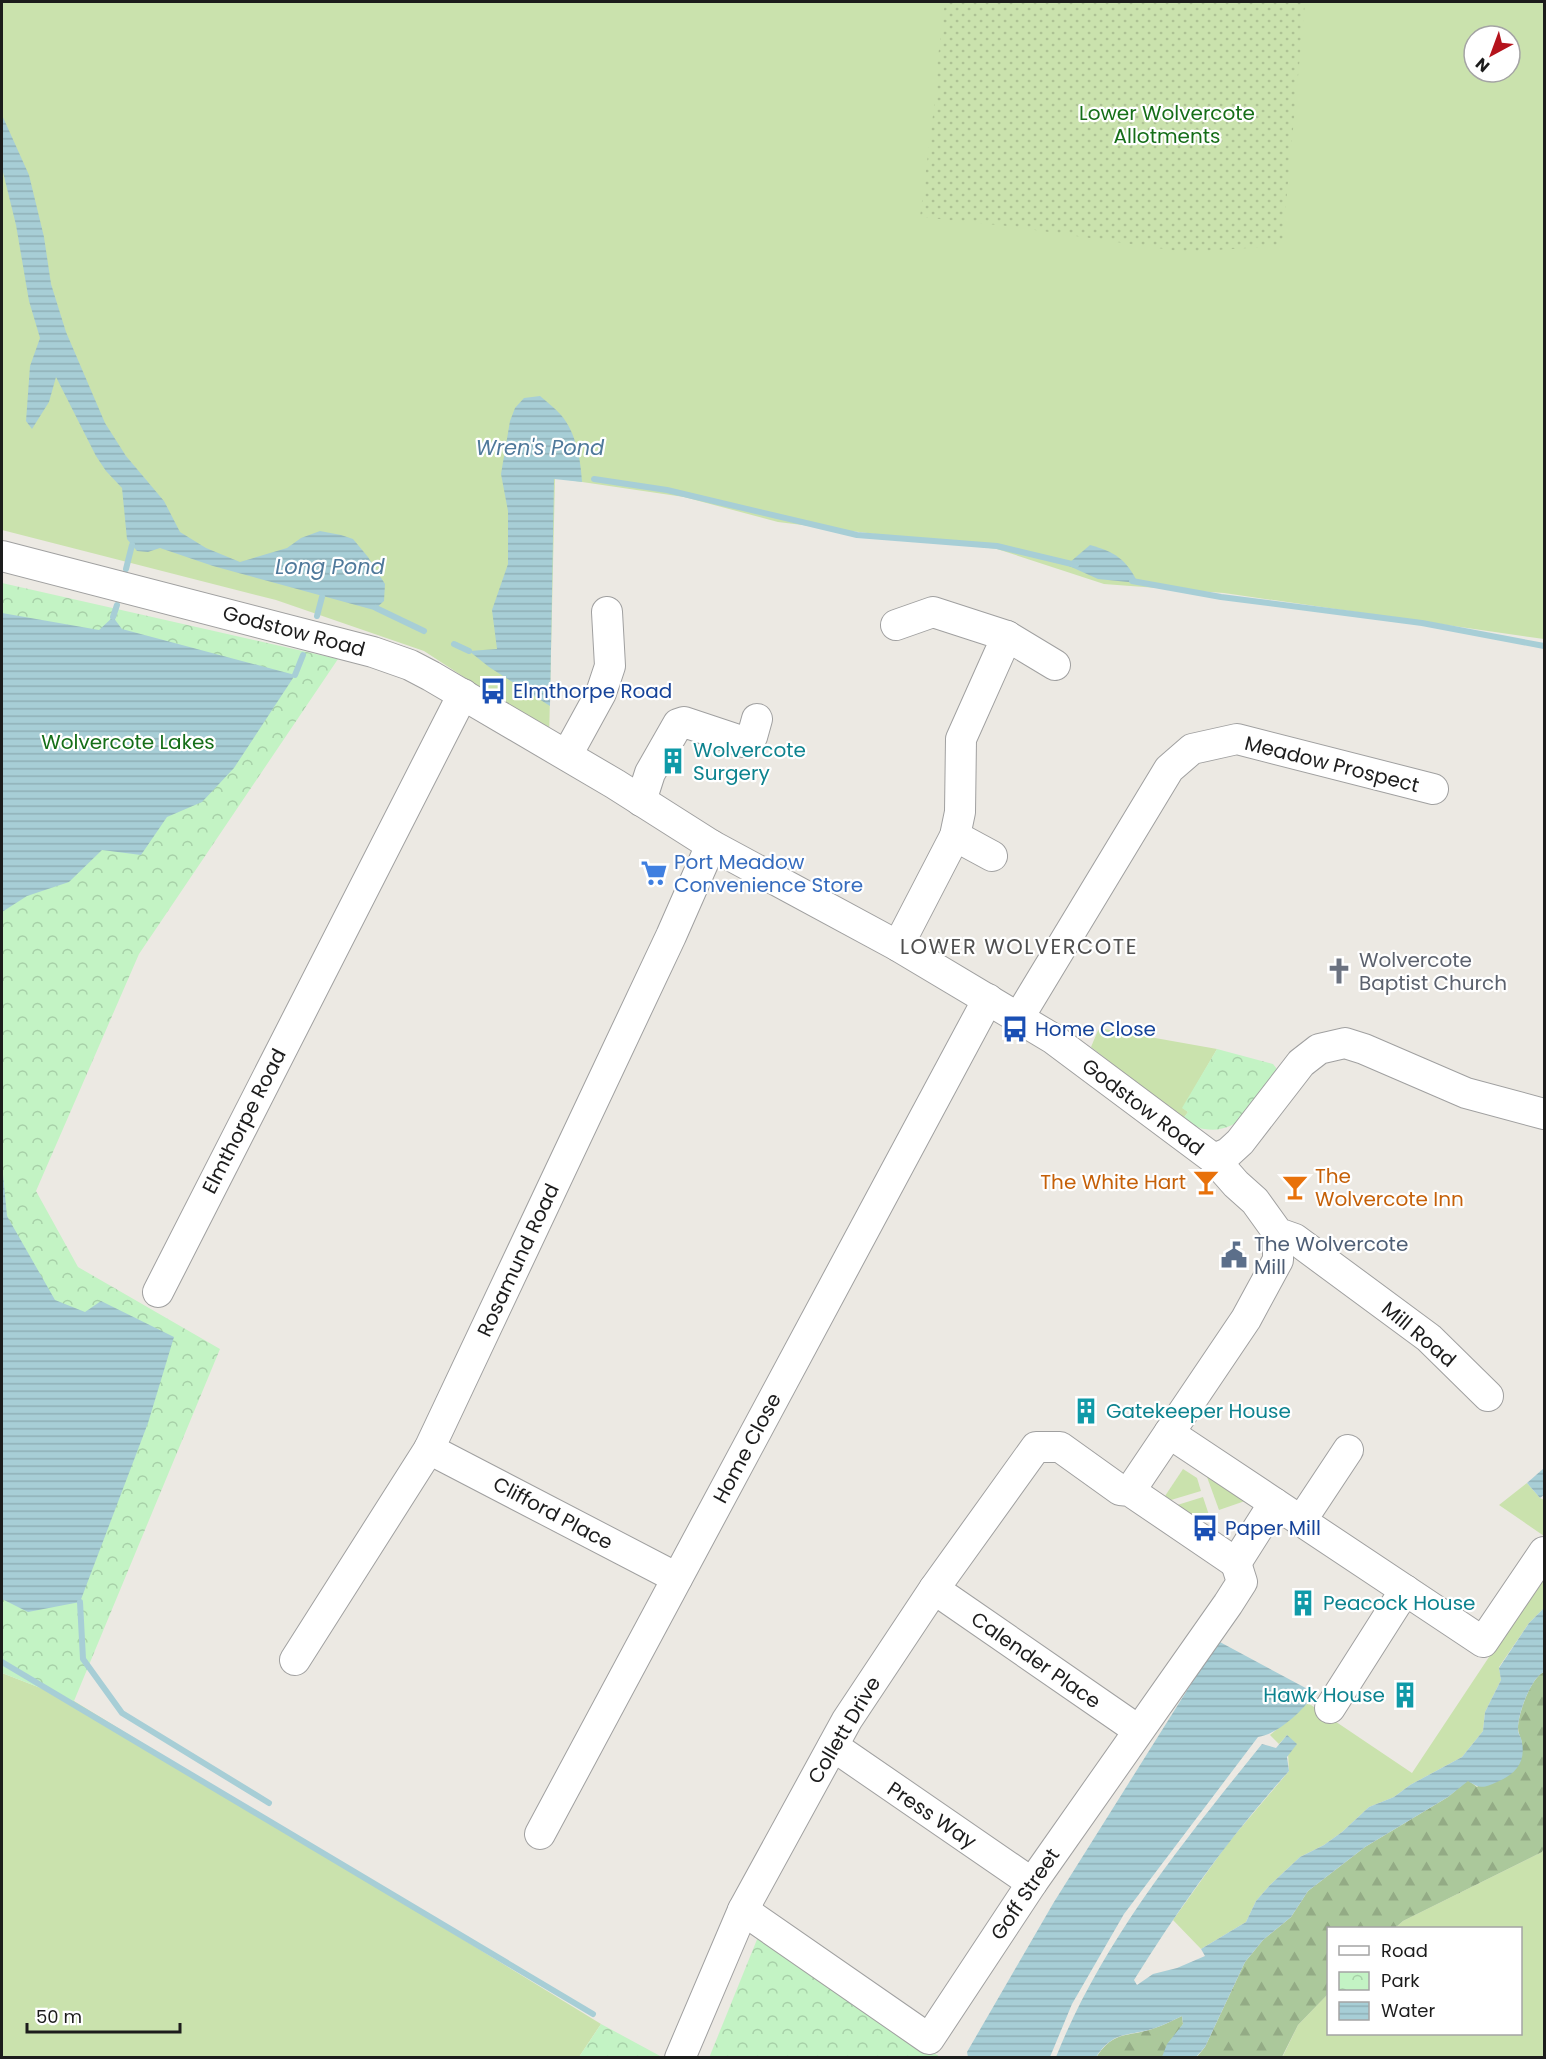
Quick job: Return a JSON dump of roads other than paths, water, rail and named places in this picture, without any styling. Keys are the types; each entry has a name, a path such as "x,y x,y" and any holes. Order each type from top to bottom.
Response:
{"street":[{"name":"Godstow Road","path":"2,556 373,652 410,664 567,755 711,845 898,946 1019,1017 1052,1038 1214,1159 1228,1153 1240,1142 1301,1063 1319,1049 1346,1043 1466,1093 1545,1114"},
{"path":"567,755 601,693 610,666 607,612"},
{"path":"896,625 933,612 1007,636 1055,665"},
{"path":"898,946 955,836 960,812 961,739 1007,636"},
{"name":"Elmthorpe Road","path":"158,1292 463,694"},
{"path":"640,801 650,773 678,724 684,722 744,742 752,737 757,719"},
{"name":"Meadow Prospect","path":"1019,1017 1169,769 1192,749 1237,739 1432,789"},
{"path":"955,836 992,856"},
{"name":"Rosamund Road","path":"296,1660 429,1449 671,936 711,845"},
{"name":"Home Close","path":"540,1834 988,999"},
{"name":"Mill Road","path":"1214,1159 1236,1185 1255,1201 1278,1233 1295,1239 1429,1338 1488,1396"},
{"path":"1274,1503 1236,1563 1130,1491 1246,1319 1267,1283 1278,1260 1278,1233"},
{"path":"1169,1433 1483,1642 1545,1552"},
{"name":"Collett Drive","path":"680,2058 743,1910 847,1720 934,1589 1036,1447 1060,1448 1120,1490 1130,1491"},
{"name":"Clifford Place","path":"429,1449 677,1578"},
{"path":"1301,1521 1348,1450"},
{"name":"Goff Street","path":"743,1910 929,2039 1032,1883 1242,1582 1236,1563"},
{"name":"Calender Place","path":"934,1589 1138,1730"},
{"path":"1330,1708 1405,1590"},
{"name":"Press Way","path":"833,1746 1032,1883"}],"water":[{"name":"Long Pond","path":"2,115 29,175 44,237 51,284 66,332 105,423 126,456 164,501 180,532 206,548 240,562 287,548 301,538 320,531 353,539 385,584 384,601 374,610 213,566 160,548 148,552 137,551 127,539 122,488 96,456 56,377 49,402 32,429 26,421 30,366 40,338 29,301 16,225 2,168"},
{"name":"Wren's Pond","path":"540,396 561,415 574,438 582,482 554,479 550,706 489,667 469,651 497,649 492,610 508,564 508,511 501,474 510,421 515,408 524,398"},
{"path":"1090,545 1119,558 1129,568 1138,583 1098,579 1069,566 1069,563"},
{"path":"2,613 99,630 113,617 122,629 295,675 234,768 202,802 167,817 141,855 102,850 69,882 27,896 2,912"},
{"path":"2,1164 7,1216 55,1300 85,1312 101,1301 174,1337 148,1423 80,1602 28,1612 2,1599"},
{"path":"1544,1468 1544,1495 1540,1498 1527,1483"},
{"path":"1544,1608 1544,1672 1534,1681 1522,1707 1518,1730 1523,1750 1520,1762 1513,1772 1485,1786 1468,1781 1448,1797 1365,1847 1308,1891 1291,1917 1263,1940 1245,1962 1205,2047 1196,2057 1162,2057 1167,2044 1183,2024 1182,2016 1155,2028 1115,2038 1096,2057 1056,2057 1097,1973 1147,1893 1262,1744 1276,1748 1287,1735 1297,1744 1287,1757 1289,1771 1247,1820 1188,1898 1134,1980 1137,1985 1153,1974 1177,1968 1205,1956 1201,1949 1246,1922 1256,1901 1300,1857 1324,1845 1342,1832 1369,1807 1394,1797 1410,1785 1462,1757 1483,1731 1485,1712 1501,1680 1499,1668 1529,1623"},
{"path":"1218,1641 1315,1693 1290,1720 1274,1731 1258,1737 1124,1914 1072,2004 1050,2057 968,2057 967,2052 1054,1902"}],"waterway":[{"path":"594,479 667,490 857,535 997,546 1076,565"},
{"path":"126,569 132,545"},
{"path":"1132,581 1221,597 1422,623 1544,646"},
{"path":"317,616 322,597"},
{"path":"113,617 117,605"},
{"path":"376,608 424,631"},
{"path":"454,644 469,651"},
{"path":"295,675 303,655"},
{"path":"80,1602 83,1659 122,1713 269,1803"},
{"path":"2,1662 593,2014"}],"place":[{"name":"Elmthorpe Road","path":"493,691"},
{"name":"Wolvercote Surgery","path":"673,761"},
{"name":"Port Meadow Convenience Store","path":"654,873"},
{"name":"Wolvercote Baptist Church","path":"1339,971"},
{"name":"Home Close","path":"1015,1029"},
{"name":"The White Hart","path":"1206,1182"},
{"name":"The Wolvercote Inn","path":"1295,1187"},
{"name":"The Wolvercote Mill","path":"1234,1255"},
{"name":"Gatekeeper House","path":"1086,1411"},
{"name":"Paper Mill","path":"1205,1528"},
{"name":"Peacock House","path":"1303,1603"},
{"name":"Hawk House","path":"1405,1695"}],"district":[{"name":"LOWER WOLVERCOTE","path":"1019,946"}],"park label":[{"name":"Lower Wolvercote Allotments","path":"1167,124"},
{"name":"Wolvercote Lakes","path":"128,742"}]}
